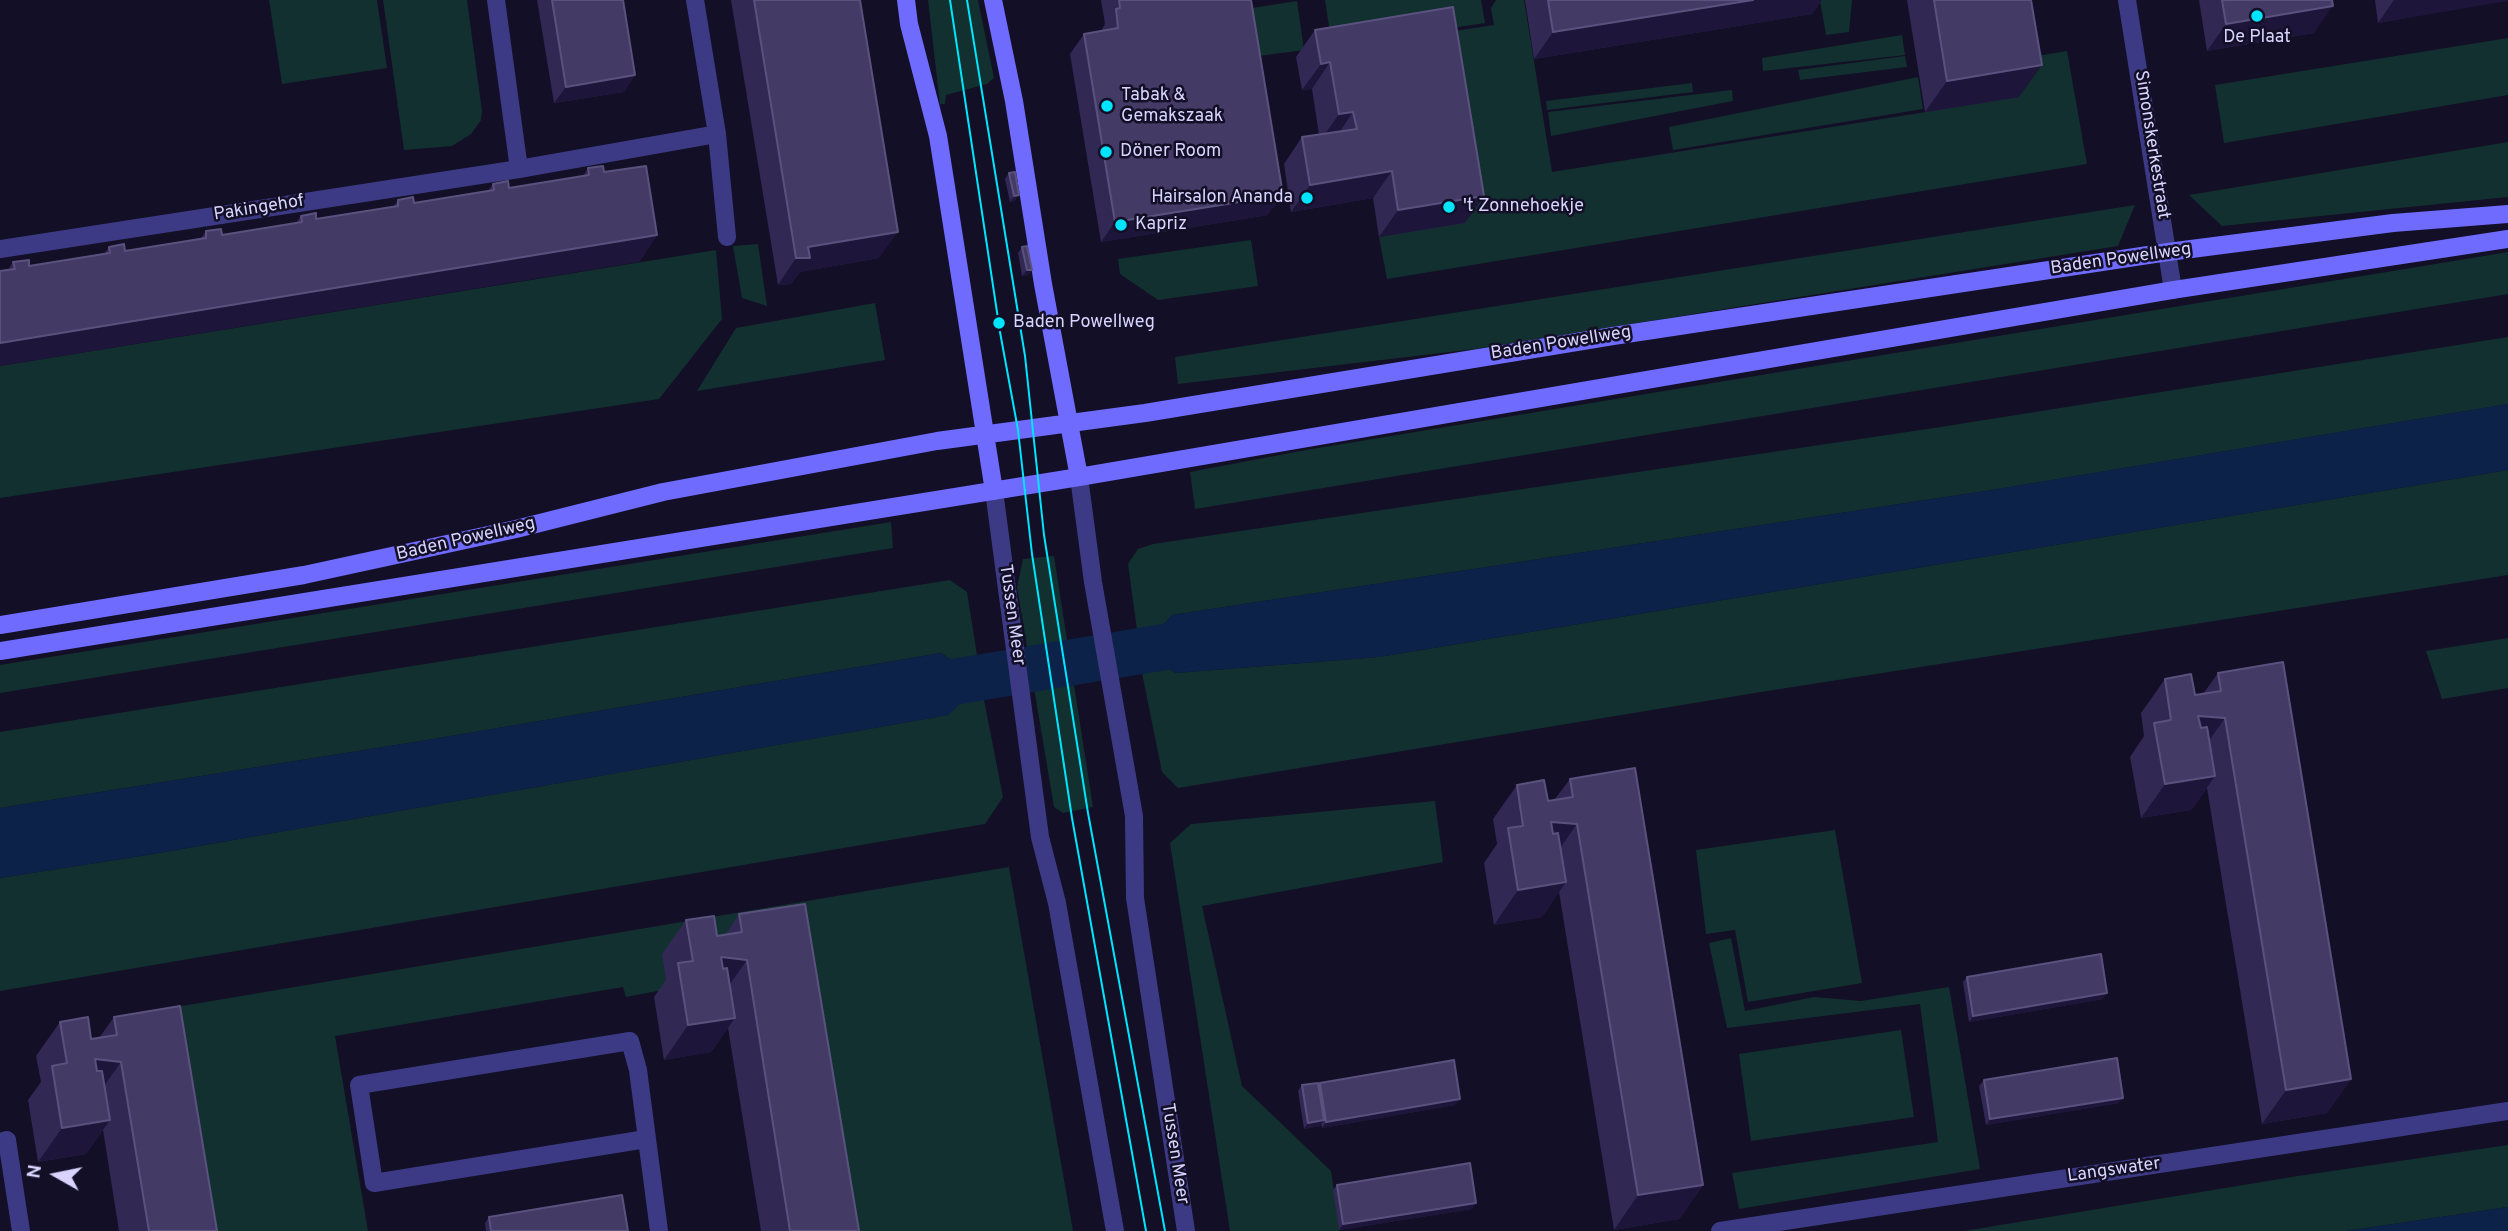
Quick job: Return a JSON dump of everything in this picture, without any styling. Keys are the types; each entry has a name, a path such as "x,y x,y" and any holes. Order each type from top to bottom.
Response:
{"main road":[{"name":"Tussen Meer","path":"906,0 909,24 937,135 993,491"},
{"name":"Tussen Meer","path":"993,0 1014,101 1043,284 1079,477"},
{"name":"Baden Powellweg","path":"0,625 304,575 516,529 663,492 899,447 1070,423 1613,336 2168,252 2393,223 2508,214"},
{"name":"Baden Powellweg","path":"0,651 1079,477 2174,290 2508,239"}],"street":[{"path":"496,0 519,169"},
{"path":"695,0 717,134 727,237"},
{"name":"Simonskerkestraat","path":"2127,0 2174,290"},
{"name":"Pakingehof","path":"0,249 519,169 717,134"},
{"name":"Tussen Meer","path":"1079,477 1085,530 1134,816 1135,898 1186,1231"},
{"name":"Tussen Meer","path":"993,491 1038,820 1057,903 1115,1231"},
{"path":"646,1139 374,1183 359,1085 630,1041 638,1070 660,1231"},
{"name":"Langswater","path":"1720,1231 2508,1111"},
{"path":"0,1142 7,1140 21,1231"}],"green space":[{"path":"269,0 377,0 387,68 282,84"},
{"path":"383,0 467,0 482,111 481,120 471,134 452,146 404,150"},
{"path":"928,0 978,0 994,78 987,84 946,95 945,104 940,104"},
{"path":"1325,0 1481,0 1485,23 1332,46"},
{"path":"1496,0 1524,0 1552,172 2019,97 2013,60 2067,51 2087,164 1387,279 1379,237 1465,222 1435,34 1494,25 1491,8"},
{"path":"1820,0 1852,0 1849,32 1826,35"},
{"path":"1297,1 1304,50 1259,56 1252,8"},
{"path":"1902,35 1905,55 1763,71 1762,58"},
{"path":"2508,38 2508,95 2224,143 2215,85"},
{"path":"1905,56 1907,67 1800,80 1798,70"},
{"path":"1918,77 1923,109 1673,150 1669,127"},
{"path":"1692,83 1693,92 1547,110 1546,101"},
{"path":"1732,90 1733,101 1551,136 1548,112"},
{"path":"2508,142 2508,197 2222,226 2189,195"},
{"path":"2135,205 2118,246 1475,349 1178,384 1175,357"},
{"path":"1251,240 1258,286 1158,300 1120,274 1118,259"},
{"path":"758,244 767,306 742,298 733,246"},
{"path":"716,250 722,319 659,399 0,498 0,366"},
{"path":"2508,252 2508,294 1195,509 1190,472 1306,450"},
{"path":"875,303 885,360 697,391 736,328"},
{"path":"2508,337 2508,404 1998,489 1172,615 1151,638 1137,630 1128,564 1138,549 1153,544 1934,428"},
{"path":"2508,470 2508,575 1761,692 1178,788 1162,772 1142,673 1153,659 1176,673 1379,657"},
{"path":"891,522 893,548 0,693 0,665"},
{"path":"1054,556 1093,807 1063,813 1054,807 1017,587 1023,559"},
{"path":"950,580 967,592 977,655 965,670 941,653 421,741 0,808 0,732"},
{"path":"2508,638 2508,688 2442,699 2426,651"},
{"path":"971,691 984,700 1003,797 985,824 0,991 0,878 153,854 948,715"},
{"path":"1435,801 1443,862 1202,906 1242,1086 1331,1171 1340,1231 1230,1231 1170,843 1191,824"},
{"path":"1835,830 1862,983 1748,1002 1735,930 1706,934 1696,850"},
{"path":"1009,867 1073,1231 838,1231 791,942 663,954 668,989 626,997 623,987 335,1036 368,1231 189,1231 152,1011"},
{"path":"1731,938 1745,1011 1814,997 1861,1001 1949,987 1980,1169 1739,1209 1732,1173 1938,1142 1920,1004 1727,1028 1709,943"},
{"path":"1901,1030 1914,1117 1751,1141 1739,1054"},
{"path":"2508,1145 2508,1207 2346,1231 1964,1231 2298,1176"}],"water":[{"path":"2508,404 2508,470 1379,657 1176,673 1153,659 1151,638 1172,615 1998,489"},
{"path":"941,653 965,670 971,678 971,691 949,715 153,854 0,878 0,808 421,741"},
{"path":"2508,1207 2508,1231 2346,1231"}],"building":[{"path":"552,0 623,0 635,75 566,87"},
{"path":"754,0 860,0 898,232 808,247 810,258 796,258"},
{"path":"1119,0 1251,0 1283,195 1115,222 1084,34 1118,28 1116,9 1120,8"},
{"path":"1548,0 1753,0 1553,32"},
{"path":"1934,0 2031,0 2042,65 1947,81"},
{"path":"2222,0 2332,0 2333,6 2226,24"},
{"path":"1453,7 1484,196 1398,210 1392,171 1310,185 1302,137 1357,129 1353,112 1339,114 1330,62 1321,64 1315,30"},
{"path":"603,166 604,172 646,166 657,235 0,343 0,271 15,269 13,262 29,260 29,266 110,253 109,247 124,244 125,251 206,238 206,231 221,229 222,235 302,222 301,216 316,213 316,219 398,206 398,200 413,197 414,203 494,190 493,184 508,181 509,188 589,175 588,168"},
{"path":"1015,172 1019,195 1014,196 1009,173"},
{"path":"1027,246 1032,270 1027,270 1022,247"},
{"path":"2283,662 2351,1079 2286,1090 2225,718 2198,716 2201,728 2207,727 2215,776 2165,784 2154,723 2171,720 2165,679 2191,674 2195,695 2221,691 2218,673"},
{"path":"1635,768 1703,1185 1638,1195 1577,824 1551,822 1553,834 1558,833 1566,882 1518,890 1508,828 1523,826 1517,785 1544,780 1548,801 1573,797 1570,779"},
{"path":"805,904 859,1231 790,1231 747,960 721,957 723,969 727,968 735,1018 688,1025 678,963 693,961 686,920 714,916 717,936 742,932 739,914"},
{"path":"2101,954 2107,993 1973,1016 1967,977"},
{"path":"180,1006 217,1231 149,1231 121,1062 95,1059 97,1071 102,1071 110,1120 62,1128 52,1066 67,1063 60,1022 88,1017 91,1039 117,1035 114,1017"},
{"path":"2117,1058 2123,1098 1990,1119 1984,1080"},
{"path":"1454,1060 1460,1099 1326,1122 1320,1083"},
{"path":"1318,1083 1324,1120 1308,1123 1302,1085"},
{"path":"1470,1163 1476,1203 1343,1224 1337,1185"},
{"path":"622,1195 628,1231 491,1231 489,1217"}],"waterway":[{"path":"911,689 1213,639"}],"tram line":[{"path":"950,0 1000,332 1018,430 1032,554 1072,818 1146,1231"},
{"path":"967,0 1025,356 1044,535 1088,813 1165,1231"}],"place":[{"name":"De Plaat","path":"2257,16"},
{"name":"Tabak & Gemakszaak","path":"1107,106"},
{"name":"Döner Room","path":"1106,152"},
{"name":"Hairsalon Ananda","path":"1307,198"},
{"name":"'t Zonnehoekje","path":"1449,207"},
{"name":"Kapriz","path":"1121,225"},
{"name":"Baden Powellweg","path":"999,323"}]}
